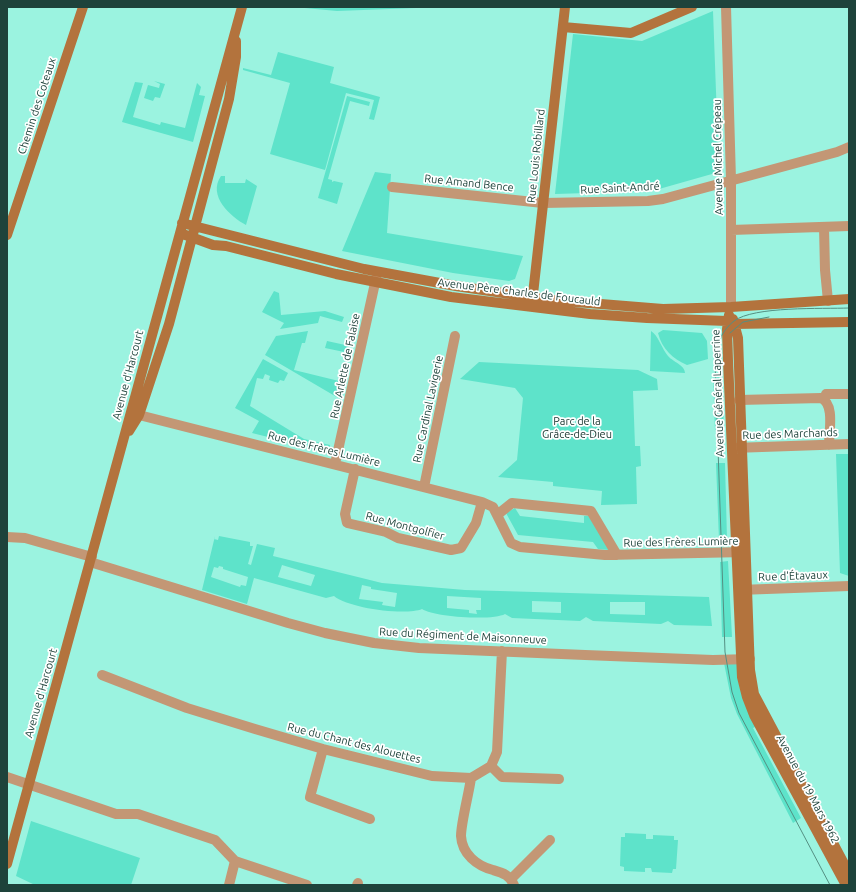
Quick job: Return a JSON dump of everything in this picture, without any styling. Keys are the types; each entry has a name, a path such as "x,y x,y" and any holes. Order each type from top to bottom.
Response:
{"main road":[{"name":"Chemin des Coteaux","path":"7,236 83,7"},
{"name":"Avenue d'Harcourt","path":"7,864 126,436 127,426 242,7"},
{"name":"Rue Louis Robillard","path":"532,308 565,7"},
{"path":"563,27 631,33 692,7"},
{"name":"Avenue d'Harcourt","path":"126,436 139,415 169,324 231,89 236,57 236,32"},
{"path":"181,228 194,231"},
{"name":"Avenue Père Charles de Foucauld","path":"194,231 213,246 226,246 270,252 377,272 533,297 663,309 731,308 849,299"},
{"name":"Avenue Père Charles de Foucauld","path":"194,231 221,232 270,252 375,283 451,297 532,308 647,318 731,323 849,322"},
{"name":"Avenue Général Laperrine","path":"731,308 747,698 764,723"},
{"name":"Avenue Général Laperrine","path":"731,323 738,338 739,400 737,448"},
{"name":"Avenue du 19 Mars 1962","path":"764,723 849,873"},
{"name":"Avenue du 19 Mars 1962","path":"764,723 846,885"}],"street":[{"name":"Avenue Michel Crépeau","path":"726,7 731,180 731,308"},
{"name":"Rue Saint-André","path":"543,203 648,201 663,199 837,152 849,147"},
{"name":"Rue Amand Bence","path":"392,187 543,203"},
{"path":"731,230 849,226"},
{"path":"824,227 828,301"},
{"name":"Rue Arlette de Falaise","path":"335,464 377,272"},
{"name":"Rue Cardinal Lavigerie","path":"424,487 455,336"},
{"path":"826,394 849,394"},
{"path":"739,400 821,398 830,406 829,444"},
{"name":"Rue des Frères Lumière","path":"139,415 482,502 493,506 511,543 520,547 617,555 741,552"},
{"name":"Rue des Marchands","path":"737,448 849,444"},
{"name":"Rue Montgolfier","path":"354,469 345,514 347,523 386,532 398,538 451,550 461,548 476,523 482,502"},
{"name":"Rue des Frères Lumière","path":"497,515 512,503 591,511 617,555"},
{"name":"Rue du Régiment de Maisonneuve","path":"7,537 30,539 146,580 288,623 346,638 413,647 674,659 745,660"},
{"name":"Rue d'Étavaux","path":"743,590 849,586"},
{"path":"502,651 497,752 491,766 471,778 461,836 473,861 490,870 505,874 513,882 550,840"},
{"name":"Rue du Chant des Alouettes","path":"102,675 187,708 323,749 432,776 471,778"},
{"path":"323,749 310,797 370,819"},
{"path":"491,766 502,777 559,779"},
{"path":"7,777 116,814 138,814 215,840 235,861 306,885"},
{"path":"229,885 235,861"}],"green space":[{"path":"294,7 442,7 337,11"},
{"path":"713,11 719,172 652,191 555,194 573,34 642,41"},
{"path":"278,52 334,67 330,83 380,97 374,120 369,119 374,100 346,93 325,170 270,154 290,83 243,70 243,68 271,75"},
{"path":"154,81 165,84 160,98 155,97 153,101 144,98 148,85 159,88 160,84"},
{"path":"135,82 143,83 133,117 160,125 161,122 185,128 197,83 201,87 199,95 205,96 193,142 122,122"},
{"path":"347,96 370,102 369,106 350,101 328,179 332,180 332,182 343,183 337,204 318,198"},
{"path":"375,172 391,174 387,233 523,256 515,279 509,281 453,273 342,251"},
{"path":"221,176 225,176 225,183 245,183 246,179 257,186 246,225 228,211 219,198 217,184"},
{"path":"274,291 279,293 281,315 325,311 344,317 342,322 320,316 318,323 280,329 284,323 262,312"},
{"path":"663,330 702,333 707,341 708,359 687,365 677,360 665,349 662,344 658,333"},
{"path":"308,331 305,343 302,343 294,370 343,382 340,399 265,355 276,336"},
{"path":"651,331 656,336 668,356 683,368 685,373 650,371"},
{"path":"327,341 350,346 349,353 325,348"},
{"path":"263,359 288,373 284,381 280,380 278,383 269,380 270,376 265,374 263,379 257,378 250,406 304,439 330,445 328,452 252,433 259,421 235,408"},
{"name":"Parc de la Grâce-de-Dieu","path":"479,362 638,370 657,379 658,390 633,391 635,446 640,446 641,466 636,467 637,504 601,505 602,491 553,486 553,482 498,477 517,460 523,398 515,388 460,379"},
{"path":"713,376 722,376 724,432 715,432"},
{"path":"836,454 849,454 849,576 840,573"},
{"path":"716,463 725,463 727,540 719,540"},
{"path":"515,508 520,516 584,523 584,516 590,516 609,550 598,549 593,542 518,535 506,513"},
{"path":"219,536 250,542 250,546 253,546 248,564 251,565 257,544 275,548 273,556 382,583 465,590 709,597 712,626 674,625 668,621 661,624 593,621 586,617 580,621 512,618 505,614 477,618 450,616 429,612 422,609 403,612 377,610 351,604 334,596 326,598 254,578 247,604 202,590 214,539 218,540","holes":["282,565 315,575 311,586 278,577","214,567 223,567 223,569 248,577 246,586 241,585 240,587 211,577","362,585 371,587 371,589 397,593 395,607 382,605 383,602 359,599","447,596 481,598 481,610 476,610 477,614 469,613 469,610 447,608","532,601 561,602 561,613 532,612","610,602 645,602 645,615 610,614"]},
{"path":"728,561 732,637 722,637 720,562"},
{"path":"724,663 738,664 757,726 753,728 801,818 793,823 737,714 731,698"},
{"path":"31,821 140,858 131,885 35,885 16,876"},
{"path":"625,833 646,834 646,839 653,839 653,835 674,836 674,840 678,840 676,869 673,869 672,873 652,872 651,868 645,868 645,872 624,871 624,867 620,866 621,837 625,837"}],"tram line":[{"path":"830,885 739,713 732,692 725,652 715,361 718,344 726,329 734,321 744,316 789,309 849,308"},
{"path":"730,333 743,322 769,317"}]}
